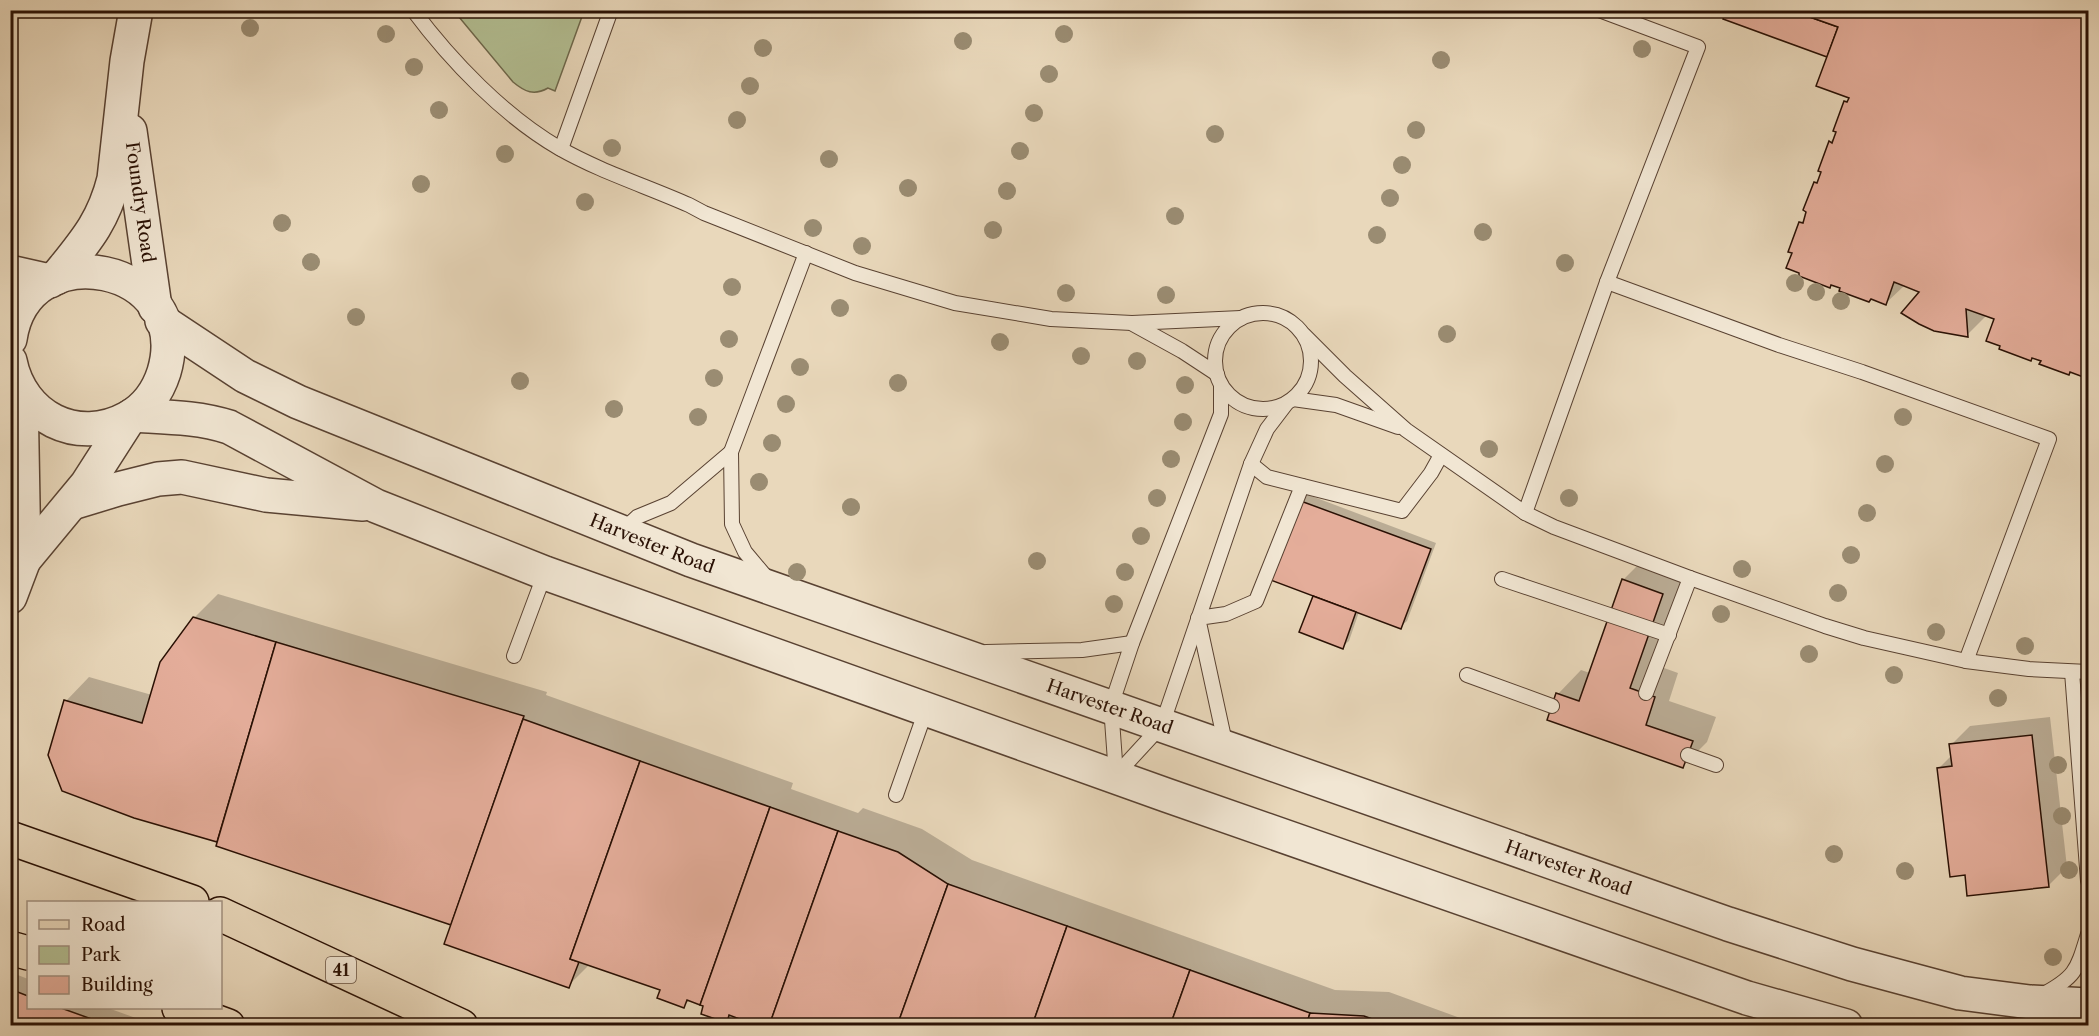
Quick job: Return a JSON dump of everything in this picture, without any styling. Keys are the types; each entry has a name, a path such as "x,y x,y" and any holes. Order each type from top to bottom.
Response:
{"main road":[{"path":"10,838 186,901"},
{"name":"41","path":"222,915 461,1026"},
{"path":"10,948 27,953"},
{"path":"182,1009 228,1026"}],"street":[{"name":"Foundry Road","path":"10,339 21,309 38,288 53,279 99,221 105,209 114,179 125,96 127,61 136,10"},
{"name":"Foundry Road","path":"125,96 159,314 168,351 161,380 145,405 132,416"},
{"name":"Harvester Road","path":"53,279 83,271 111,274 136,286 159,314 225,364 270,389 691,560 1728,924 1852,964 1960,993 2030,1002 2088,1005"},
{"path":"10,272 53,279"},
{"path":"15,380 37,411 70,427 82,429 107,427 132,416 180,418 212,422 229,427 376,506 545,573 1116,775 1166,795 1747,998 1846,1026"},
{"path":"15,380 24,561"},
{"path":"10,597 24,561 72,504 132,416"},
{"path":"72,504 149,481 182,477 266,495 376,506"}],"lane":[{"path":"413,10 430,34 483,87 515,117 561,149 704,213 855,273 955,303 1051,319 1131,323 1241,318 1254,314 1275,315 1294,324 1345,376 1406,430 1525,513 1605,548 1864,638 1966,661 2029,669 2088,672"},
{"path":"561,149 610,10"},
{"path":"1525,513 1607,282 1698,47 1599,10"},
{"path":"779,590 752,562 732,524 730,452 806,253"},
{"path":"1607,282 2049,439 1966,661"},
{"path":"1116,775 1111,706 1132,643 1221,414 1215,358 1219,342 1228,328 1241,318"},
{"path":"1131,323 1182,351 1219,379 1230,397 1243,405 1257,409 1271,409 1289,402 1336,405 1406,430"},
{"path":"1116,775 1162,725 1251,464 1267,429 1303,389 1309,376 1310,355 1304,334"},
{"path":"620,532 637,517 671,503 730,452"},
{"path":"1251,464 1267,477 1402,511 1431,473 1441,455"},
{"path":"1198,618 1226,614 1256,601 1302,486"},
{"path":"514,656 545,573"},
{"path":"1646,693 1690,578"},
{"path":"1502,579 1669,635"},
{"path":"1198,618 1226,747"},
{"path":"957,653 1082,650 1132,643"},
{"path":"2072,672 2088,881"},
{"path":"1467,675 1552,706"},
{"path":"896,795 927,709"},
{"path":"1688,755 1716,765"},
{"path":"2030,1002 2060,986 2077,969 2088,934"}],"green space":[{"path":"454,11 584,11 555,91 548,88 534,92 513,82"}],"building":[{"path":"1726,10 1790,10 1838,27 1827,57 1723,19"},
{"path":"1790,10 2088,10 2088,371 2086,378 2070,372 2069,375 2039,364 2041,361 2032,358 2031,361 1999,349 2000,346 1986,341 1994,319 1966,309 1968,337 1934,331 1919,324 1901,313 1919,292 1894,282 1886,305 1871,299 1869,302 1839,291 1840,288 1831,285 1830,288 1799,276 1799,273 1786,268 1792,253 1788,252 1799,222 1803,223 1806,212 1803,210 1814,182 1817,183 1821,172 1818,171 1829,141 1832,143 1836,132 1833,131 1844,101 1847,102 1849,98 1816,86 1838,27"},
{"path":"1298,500 1431,549 1401,629 1268,579"},
{"path":"1622,579 1663,594 1630,688 1655,697 1646,725 1693,741 1683,768 1547,720 1556,693 1579,701"},
{"path":"1313,596 1356,612 1343,649 1299,632"},
{"path":"193,617 276,642 217,842 134,818 62,791 48,755 64,700 142,723 160,662"},
{"path":"276,642 524,716 451,925 216,846"},
{"path":"523,719 640,761 570,959 579,962 569,988 444,944"},
{"path":"2032,735 2049,887 1967,896 1965,875 1950,877 1937,768 1952,766 1949,744"},
{"path":"640,761 770,807 700,1005 687,1000 684,1008 657,998 660,990 570,959"},
{"path":"770,807 838,831 769,1026 758,1026 729,1015 727,1023 701,1014 703,1006 700,1005"},
{"path":"838,831 898,852 948,884 897,1026 769,1026"},
{"path":"948,884 1067,926 1032,1026 897,1026"},
{"path":"1067,926 1190,970 1170,1026 1032,1026"},
{"path":"1190,970 1310,1013 1306,1026 1170,1026"},
{"path":"10,989 27,996 27,1009 64,1009 111,1026 24,1026 10,1021"},
{"path":"1310,1013 1364,1016 1392,1026 1306,1026"}]}
